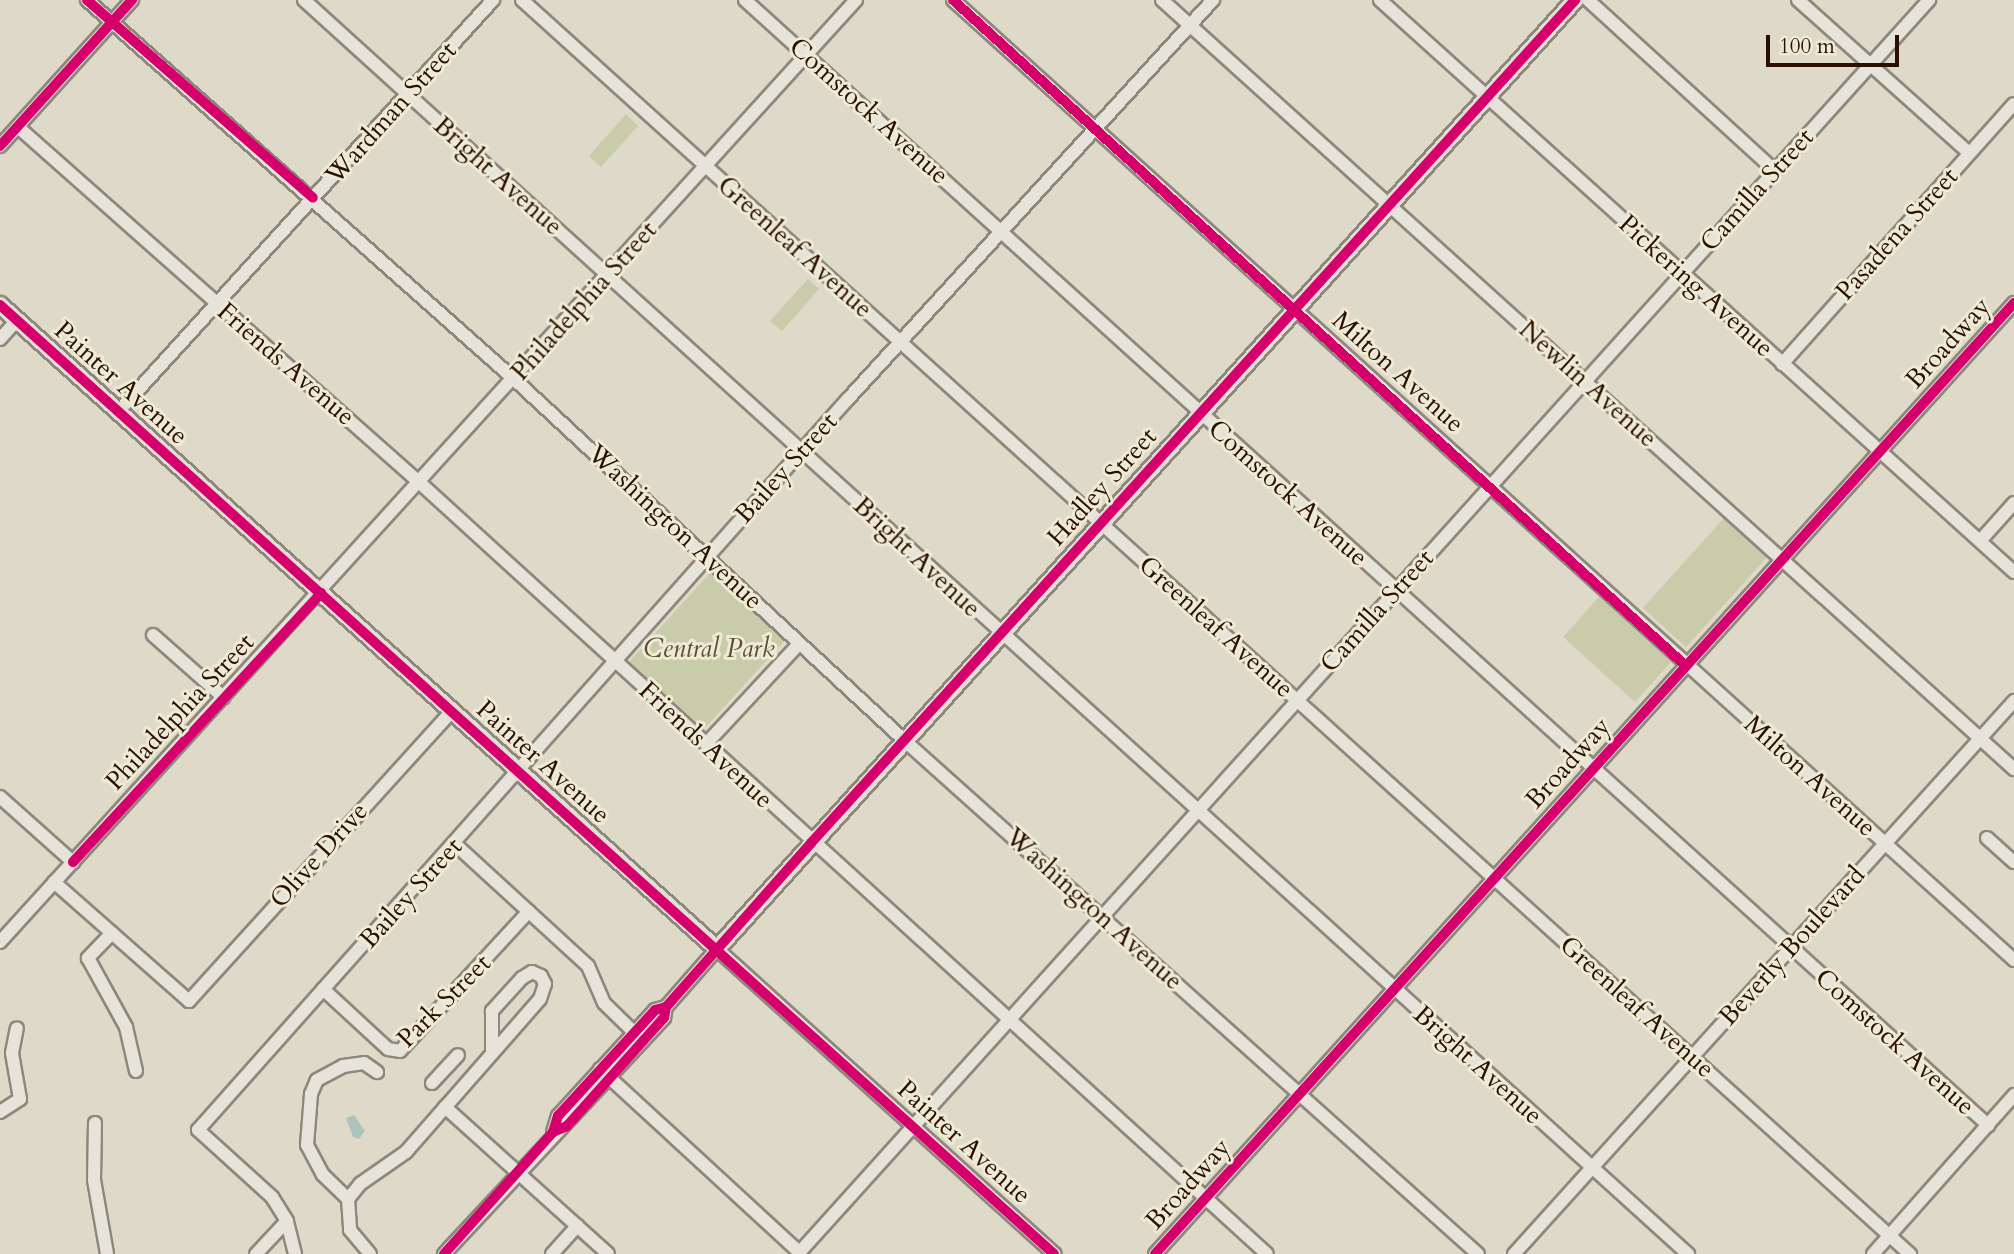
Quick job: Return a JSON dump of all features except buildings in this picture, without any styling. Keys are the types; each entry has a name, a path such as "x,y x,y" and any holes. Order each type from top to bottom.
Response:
{"main road":[{"name":"Hadley Street","path":"717,949 1575,0"},
{"name":"Painter Avenue","path":"0,305 717,949"}],"street":[{"name":"Washington Avenue","path":"87,0 514,379 905,741 1478,1254"},
{"path":"0,146 132,0"},
{"name":"Bright Avenue","path":"304,0 803,450 1000,634 1688,1254"},
{"name":"Wardman Street","path":"119,411 493,0"},
{"name":"Greenleaf Avenue","path":"522,0 1910,1254"},
{"name":"Comstock Avenue","path":"745,0 1988,1125"},
{"name":"Philadelphia Street","path":"0,942 321,593 856,0"},
{"name":"Milton Avenue","path":"953,0 2014,960"},
{"name":"Newlin Avenue","path":"1162,0 2014,769"},
{"name":"Bailey Street","path":"287,1221 272,1197 198,1130 456,845 614,661 900,342 1213,0"},
{"name":"Pickering Avenue","path":"1380,0 2014,572"},
{"path":"1588,0 1775,171"},
{"path":"1798,0 1969,153"},
{"name":"Camilla Street","path":"798,1253 1929,0"},
{"name":"Pasadena Street","path":"1782,364 2014,104"},
{"name":"Friends Avenue","path":"18,127 420,483 811,843 1268,1254"},
{"name":"Broadway","path":"1155,1254 2014,303"},
{"path":"0,339 17,320"},
{"path":"1980,541 2014,503"},
{"path":"153,635 223,697"},
{"path":"706,744 799,644"},
{"name":"Beverly Boulevard","path":"1514,1254 2014,701"},
{"name":"Olive Drive","path":"112,933 188,1001 452,711"},
{"path":"0,797 73,862"},
{"path":"1987,838 2014,862"},
{"path":"456,845 588,966 604,1003 639,1037"},
{"path":"54,882 112,933 88,958 126,1027 136,1071"},
{"name":"Park Street","path":"323,989 388,1049 400,1051 529,912"},
{"name":"Hadley Street","path":"444,1254 553,1132 566,1126 605,1074 639,1037 655,1010 666,1007 717,949"},
{"name":"Painter Avenue","path":"717,949 1054,1254"},
{"path":"362,1252 350,1230 348,1199 360,1184 406,1152 540,999 545,984 541,975 532,972 522,978 492,1011 492,1051"},
{"path":"0,1112 20,1099 12,1053 17,1028"},
{"path":"432,1083 458,1055"},
{"path":"348,1199 323,1175 307,1145 311,1094 317,1080 343,1066 364,1063 377,1072"},
{"path":"444,1071 462,1086"},
{"path":"605,1074 798,1253"},
{"path":"1872,1254 2014,1095"},
{"path":"445,1107 608,1254"},
{"path":"95,1123 94,1180 107,1254"},
{"path":"256,1254 287,1221"},
{"path":"287,1221 295,1254"},
{"path":"552,1254 577,1226"}],"green space":[{"path":"626,114 638,126 601,167 589,156"},
{"path":"808,279 819,289 782,331 770,321"},
{"path":"1724,518 1767,557 1686,647 1643,608"},
{"name":"Central Park","path":"710,573 785,640 704,729 629,662"},
{"path":"1599,597 1671,662 1635,702 1563,637"}],"water":[{"path":"354,1115 365,1131 359,1139 353,1137 346,1118"}],"cycle path":[{"path":"87,0 313,198"},
{"path":"0,146 132,0"},
{"path":"953,0 1686,666"},
{"path":"444,1254 553,1132 567,1126 664,1018 666,1007 811,843 1575,0"},
{"path":"1155,1254 2014,303"},
{"path":"0,305 1054,1254"},
{"path":"73,862 321,593"},
{"path":"553,1132 558,1116 655,1010 666,1007"}]}
